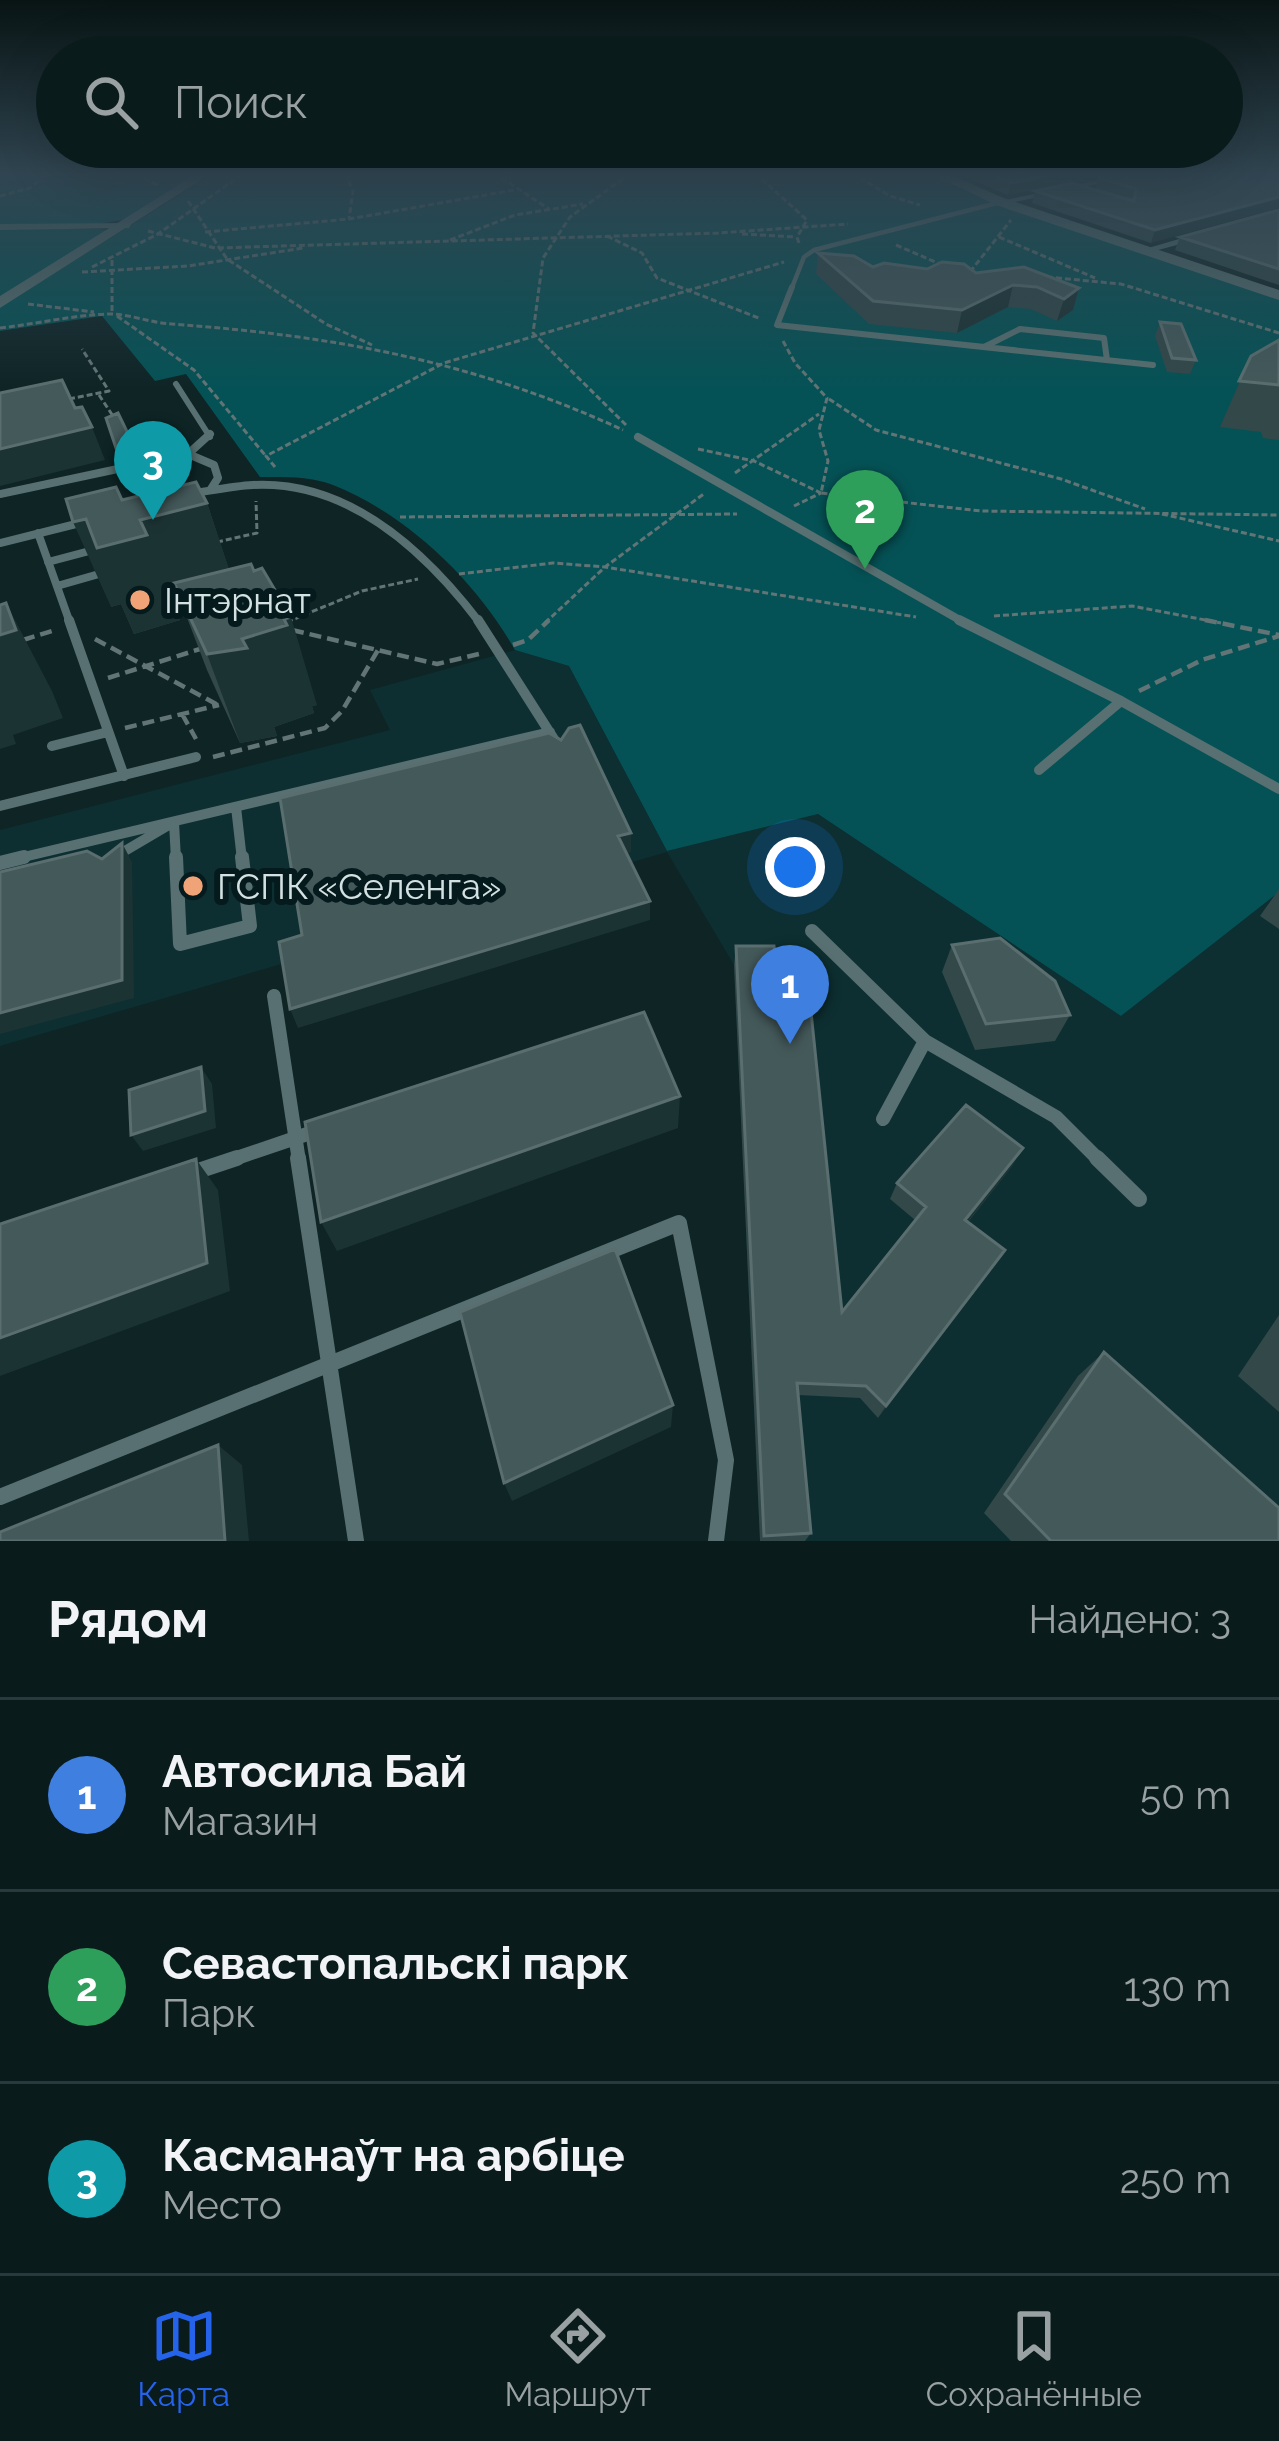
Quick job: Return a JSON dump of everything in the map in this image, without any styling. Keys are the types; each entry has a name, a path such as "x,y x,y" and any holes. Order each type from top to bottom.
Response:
{"street":[{"path":"2,302 96,245"},
{"path":"1125,245 1279,296"},
{"path":"1143,251 1166,245"}],"lane":[{"path":"837,245 804,257 778,325 1154,365"},
{"path":"984,346 1020,329 1104,338 1107,360"},
{"path":"176,384 211,436 188,454"},
{"path":"638,437 954,618 1121,701 1279,790"},
{"path":"0,494 142,460 188,454 214,465 218,478 211,489"},
{"path":"168,500 211,489 289,483 327,494 375,517 441,576 499,649 561,750"},
{"path":"0,543 103,517"},
{"path":"38,533 124,776"},
{"path":"48,562 103,548"},
{"path":"56,586 116,569"},
{"path":"1040,770 1121,701"},
{"path":"52,746 108,732"},
{"path":"0,863 550,732"},
{"path":"0,806 201,758"},
{"path":"174,822 180,944 250,926 236,807"},
{"path":"109,867 119,854 174,822"},
{"path":"812,931 925,1041 1056,1117 1139,1199"},
{"path":"274,996 356,1541"},
{"path":"883,1119 925,1041"},
{"path":"169,1181 339,1123"},
{"path":"0,1497 679,1222 726,1460 716,1541"}],"path":[{"path":"203,245 301,245"},
{"path":"213,245 326,324 377,347"},
{"path":"49,274 227,259 320,245"},
{"path":"533,333 543,258 552,245"},
{"path":"625,245 642,253 657,278 778,325 795,363 827,398 876,430 1061,479 1152,512 1279,541"},
{"path":"266,456 444,363 533,333 804,257 800,245"},
{"path":"894,245 944,266"},
{"path":"957,269 970,272 992,245"},
{"path":"1018,245 1100,280 1279,333"},
{"path":"112,260 112,314"},
{"path":"1035,277 1100,280"},
{"path":"2,302 167,324 245,327 377,347 444,363 560,401 638,437"},
{"path":"0,328 112,314 136,326 194,370 289,483"},
{"path":"533,333 638,437"},
{"path":"59,402 109,391 82,349"},
{"path":"98,393 120,427"},
{"path":"821,493 828,461 819,430 827,398"},
{"path":"684,446 754,461 821,493 981,511 1279,515"},
{"path":"216,543 257,533 255,484"},
{"path":"375,517 775,515 821,493"},
{"path":"605,567 528,640 437,664 277,626 362,591 553,563 605,567 756,588 891,616 954,618 1132,606 1279,636"},
{"path":"18,641 70,626 218,705"},
{"path":"1121,701 1202,660 1279,636"},
{"path":"92,684 211,646"},
{"path":"201,758 253,750 325,728 342,711 378,650"},
{"path":"108,732 230,702"},
{"path":"182,714 198,743"}],"shaded area":[{"path":"0,245 88,245 0,299"},
{"path":"99,245 1124,245 1279,298 1279,892 1121,1016 818,814 667,851 569,666 515,650 481,599 413,532 333,485 260,477 186,374 155,381 102,316 0,331 0,307"},
{"path":"515,650 569,666 667,851 818,814 1121,1016 1279,892 1279,1541 760,1541 734,965 667,852 0,1046 0,830 390,730 370,690"}],"building":[{"path":"1204,245 1279,245 1279,269"},
{"path":"818,253 854,256 873,267 884,263 927,269 942,262 964,264 976,273 1024,267 1079,288 1064,299 1037,287 1013,285 962,310 873,301"},
{"path":"1160,322 1181,324 1196,360 1172,358"},
{"path":"1279,340 1279,385 1239,381 1251,356"},
{"path":"62,380 75,408 82,407 92,427 0,449 0,393"},
{"path":"118,413 135,448 117,451 106,418"},
{"path":"142,463 145,468 124,473 122,467"},
{"path":"196,482 207,503 140,520 147,535 97,548 86,519 73,522 66,499 116,487 122,500"},
{"path":"251,564 254,571 262,568 291,617 284,619 287,625 242,639 247,648 207,654 174,583"},
{"path":"6,603 16,630 0,635 0,605"},
{"path":"580,725 631,833 618,836 650,901 290,1009 279,942 302,935 280,798 549,733 561,740 569,728"},
{"path":"122,843 122,980 0,1013 0,872 87,851 102,859"},
{"path":"1000,938 1055,981 1070,1015 986,1024 952,945"},
{"path":"736,946 774,946 777,974 807,973 842,1312 926,1207 897,1183 966,1105 1023,1148 965,1220 1005,1250 886,1406 866,1386 797,1383 811,1533 764,1536"},
{"path":"644,1012 680,1096 321,1222 305,1122"},
{"path":"201,1067 205,1111 131,1135 129,1090"},
{"path":"196,1159 207,1263 0,1338 0,1224"},
{"path":"615,1249 673,1405 504,1483 460,1312"},
{"path":"1104,1352 1279,1508 1279,1541 1051,1541 1005,1494"},
{"path":"218,1445 225,1541 0,1541 0,1532"}],"place":[{"name":"Касманаўт на арбіце","path":"153,520"},
{"name":"Севастопальскі парк","path":"865,569"},
{"name":"Інтэрнат","path":"140,600"},
{"name":"ГСПК «Селенга»","path":"193,886"},
{"name":"Автосила Бай","path":"790,1044"}]}
